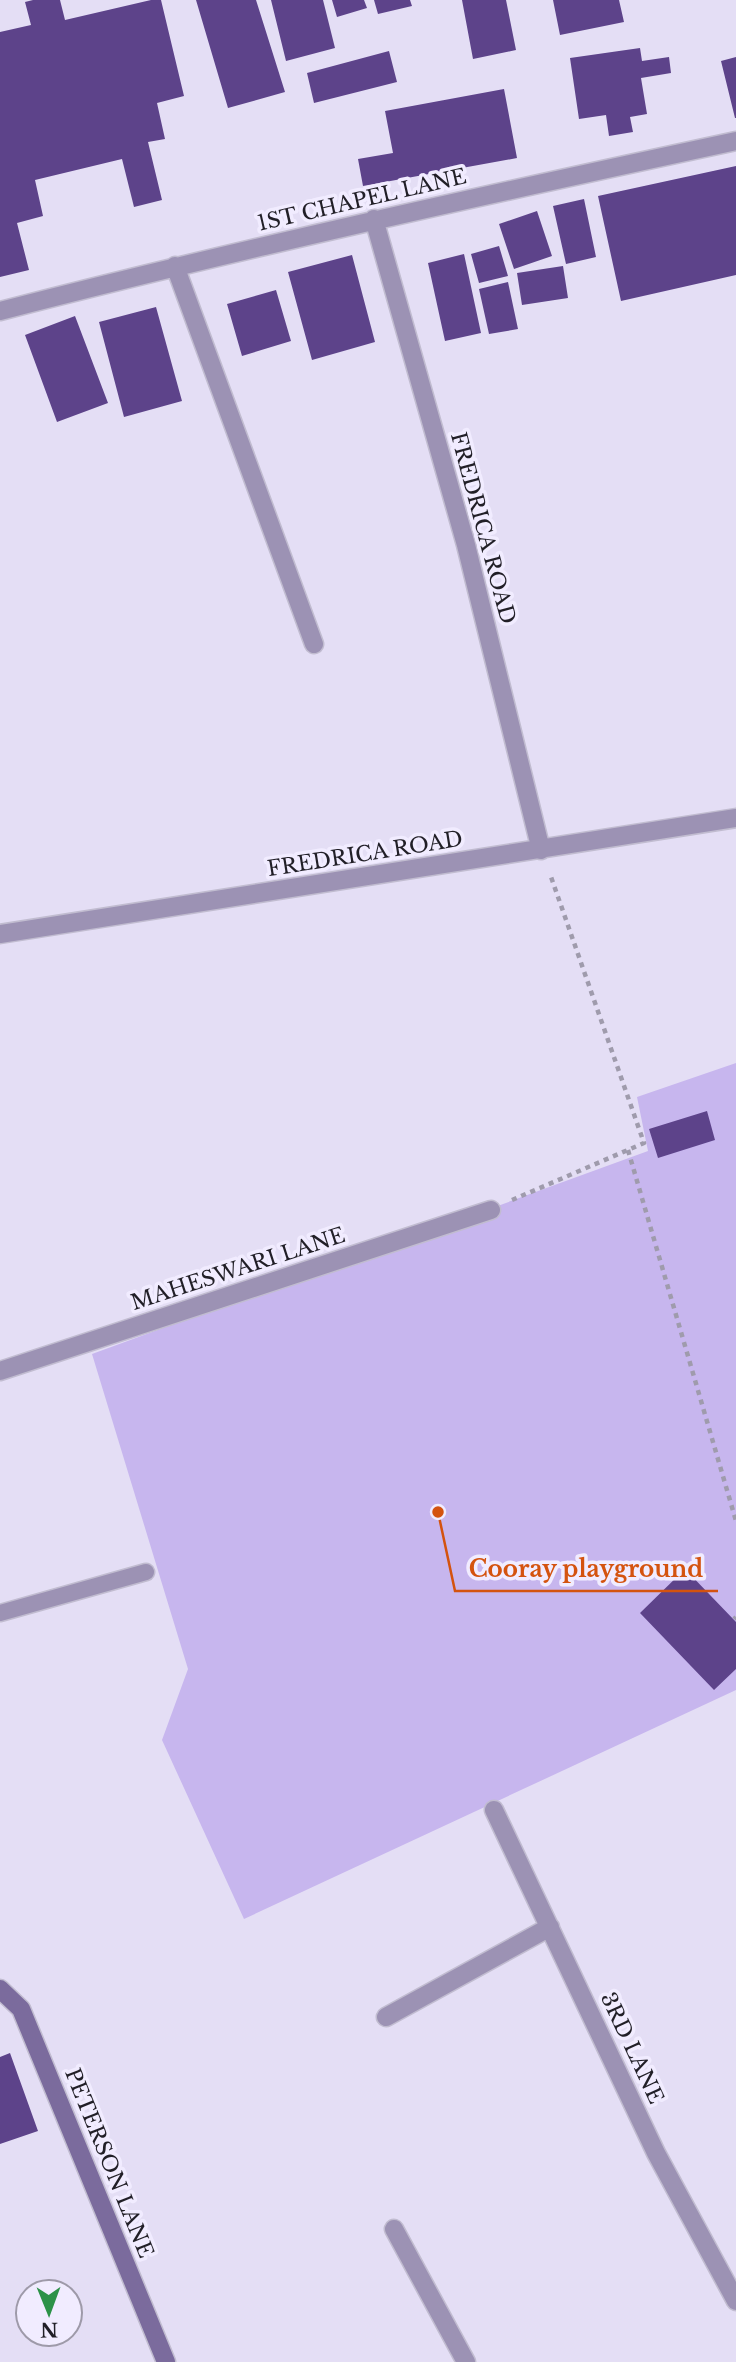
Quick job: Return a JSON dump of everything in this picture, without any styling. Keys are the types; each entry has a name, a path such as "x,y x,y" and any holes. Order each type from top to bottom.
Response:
{"street":[{"name":"1ST CHAPEL LANE","path":"0,311 374,219 736,141"},
{"name":"FREDRICA ROAD","path":"374,219 466,545 541,850"},
{"path":"175,266 314,644"},
{"name":"FREDRICA ROAD","path":"0,934 736,818"},
{"name":"MAHESWARI LANE","path":"0,1371 491,1210"},
{"name":"3RD LANE","path":"494,1810 656,2152 736,2301"},
{"path":"386,2017 550,1927"},
{"name":"PETERSON LANE","path":"0,1989 21,2009 166,2362"},
{"path":"394,2229 466,2362"}],"lane":[{"path":"0,1613 146,1572"}],"path":[{"path":"491,1210 644,1143 541,850"},
{"path":"628,1150 736,1521"}],"shaded area":[{"path":"736,1063 736,1690 244,1919 162,1740 188,1669 92,1354 648,1151 637,1097"}],"building":[{"path":"60,0 65,20 161,0 184,96 157,103 165,139 148,142 162,200 134,207 122,159 35,180 43,216 17,223 29,270 0,277 0,32 31,25 25,2"},
{"path":"196,0 256,0 285,92 228,108"},
{"path":"271,0 323,0 335,48 286,61"},
{"path":"332,0 364,0 367,8 337,17"},
{"path":"374,0 410,0 412,6 378,14"},
{"path":"462,0 506,0 516,50 473,59"},
{"path":"553,0 619,0 624,22 560,35"},
{"path":"640,48 642,61 669,57 671,73 641,78 647,114 630,117 633,132 609,136 606,115 579,119 570,58"},
{"path":"389,51 397,82 314,103 307,73"},
{"path":"736,57 736,118 735,118 721,61"},
{"path":"504,89 517,158 363,186 358,159 393,153 385,111"},
{"path":"736,166 736,275 621,301 598,196"},
{"path":"584,199 596,257 566,264 553,206"},
{"path":"537,211 552,256 514,269 499,224"},
{"path":"499,246 508,276 479,283 471,254"},
{"path":"464,254 481,333 445,341 428,263"},
{"path":"352,255 375,342 312,360 288,272"},
{"path":"563,266 568,298 522,305 517,273"},
{"path":"508,282 518,329 489,334 479,289"},
{"path":"276,290 291,341 242,356 227,304"},
{"path":"156,307 182,401 124,417 99,322"},
{"path":"75,316 108,403 57,422 25,335"},
{"path":"707,1111 715,1140 658,1158 649,1129"},
{"path":"685,1569 736,1622 736,1669 714,1690 640,1613"},
{"path":"10,2053 38,2131 0,2144 0,2057"}],"place":[{"name":"Cooray playground","path":"438,1512"}]}
